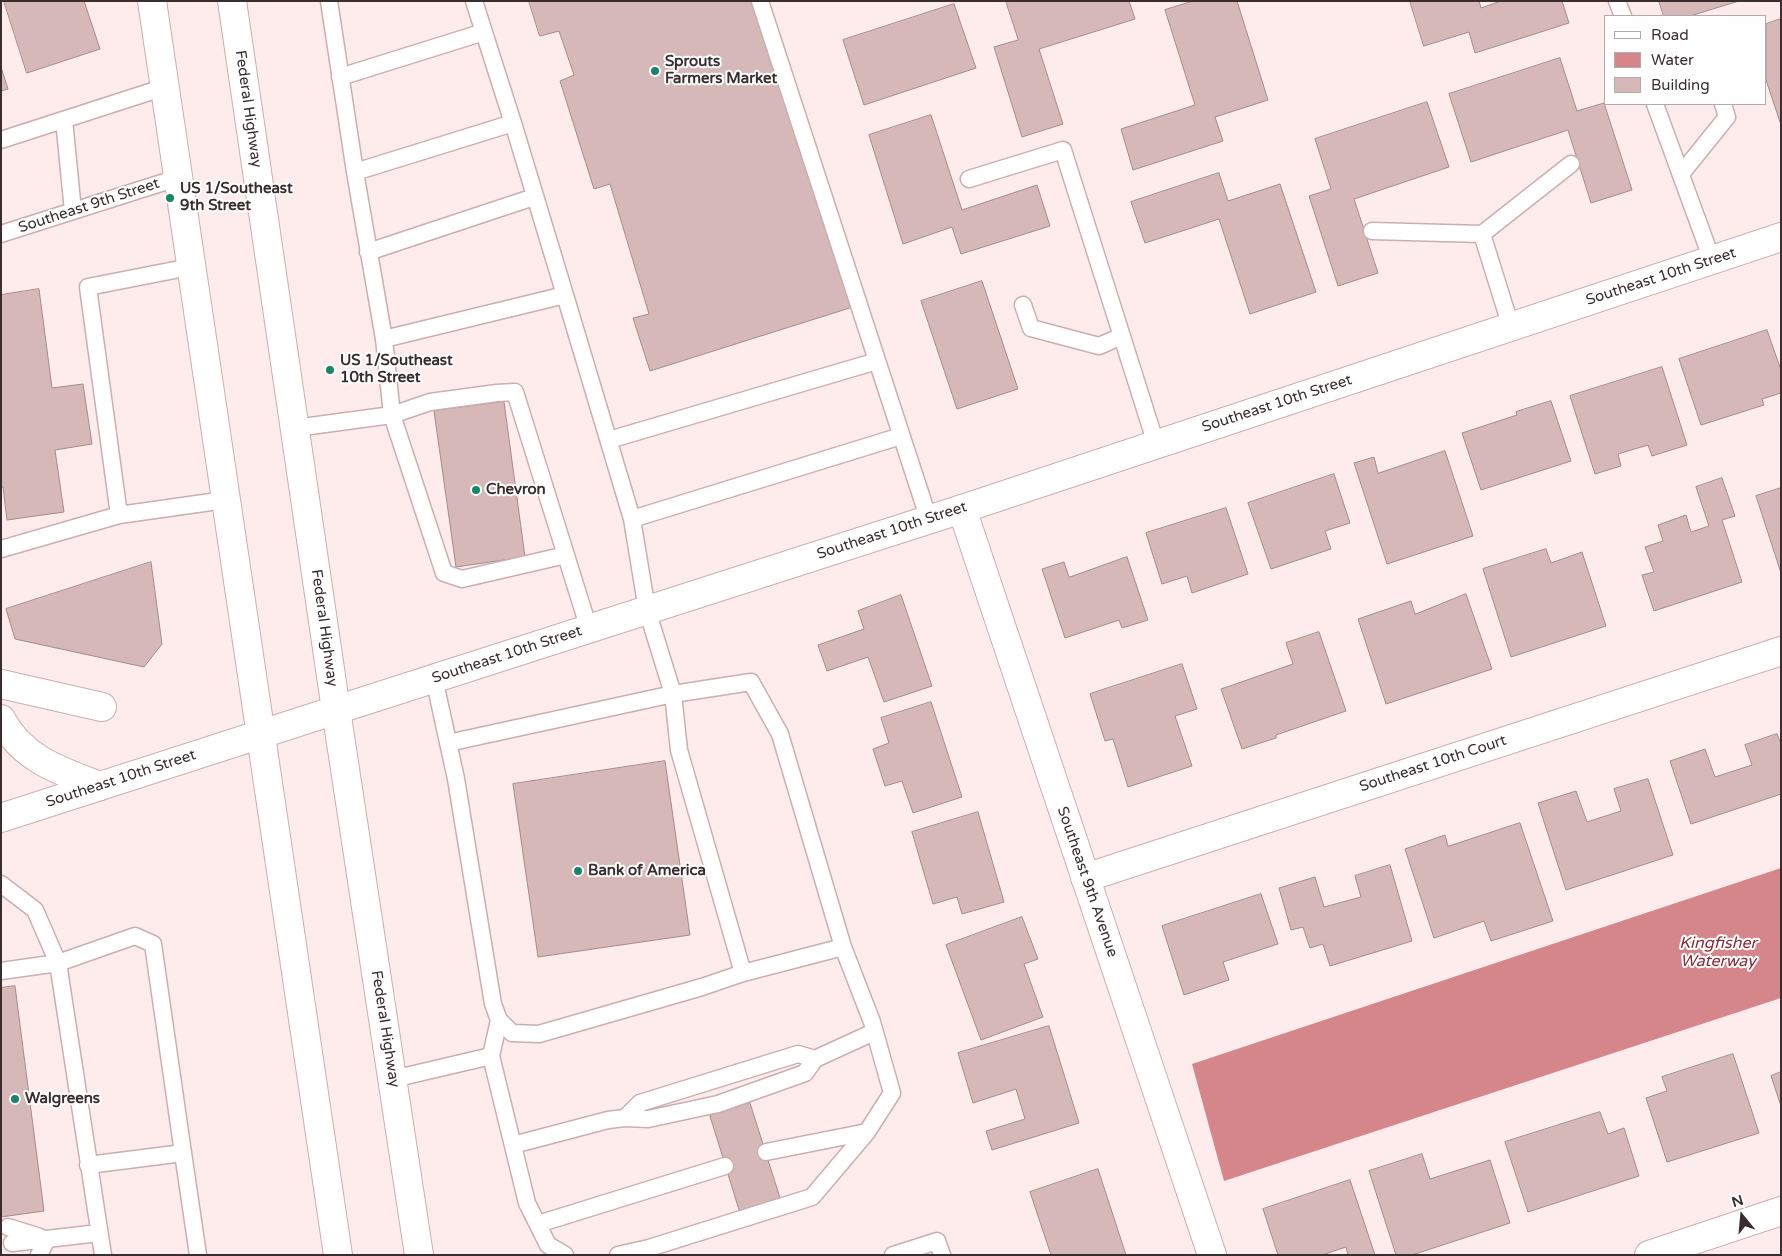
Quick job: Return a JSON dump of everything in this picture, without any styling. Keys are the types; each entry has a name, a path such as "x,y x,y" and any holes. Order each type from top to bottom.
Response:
{"street":[{"path":"152,1 338,1255"},
{"name":"Federal Highway","path":"232,1 336,710 419,1255"},
{"name":"Southeast 10th Street","path":"1,818 962,509 1781,237"},
{"name":"Southeast 9th Avenue","path":"962,509 1212,1255"},
{"name":"Southeast 10th Court","path":"1085,878 1781,651"},
{"path":"1,684 102,706"},
{"path":"2,724 23,749 54,769 100,786"},
{"path":"1649,1255 1781,1211"}],"lane":[{"path":"329,1 368,252 384,339 392,415 444,573 462,578 566,555"},
{"path":"474,1 513,123 632,519 647,610 672,694 679,750 743,973"},
{"path":"760,1 928,520"},
{"path":"1617,1 1623,15"},
{"path":"340,77 484,32"},
{"path":"1,140 165,87"},
{"path":"1655,105 1712,260"},
{"path":"1681,174 1727,117 1723,105"},
{"path":"64,120 73,211"},
{"path":"355,172 513,123"},
{"path":"969,179 1063,150 1156,444"},
{"path":"1372,231 1482,234 1571,164"},
{"name":"Southeast 9th Street","path":"1,234 177,178"},
{"path":"368,252 534,197"},
{"path":"1482,234 1511,327"},
{"path":"118,515 88,287 190,267"},
{"path":"384,339 565,295"},
{"path":"1023,304 1031,328 1099,346 1122,336"},
{"path":"609,440 877,361"},
{"path":"295,428 392,415 430,402 515,392 589,629"},
{"path":"632,519 902,436"},
{"path":"1,549 118,515 225,500"},
{"path":"434,678 456,779 493,1004 499,1020 512,1034 539,1034 702,987 743,973 844,947"},
{"path":"448,743 672,694 751,682 780,734 844,947 874,1032 892,1093 867,1132 812,1197 648,1248 618,1255"},
{"path":"1,884 34,910 58,963 103,1255"},
{"path":"1,971 58,963 135,936 153,944 198,1255"},
{"path":"499,1020 491,1056 527,1203 548,1245 565,1255"},
{"path":"513,1145 608,1120 625,1118 648,1119 718,1104 806,1073 815,1059 874,1032"},
{"path":"625,1118 640,1103 798,1054 815,1059"},
{"path":"392,1079 491,1056"},
{"path":"766,1152 867,1132"},
{"path":"88,1165 183,1153"},
{"path":"538,1224 725,1166"},
{"path":"12,1242 99,1232"},
{"path":"12,1242 47,1239"},
{"path":"39,1255 47,1239"},
{"path":"893,1255 940,1248"}],"water":[{"name":"Kingfisher Waterway","path":"1781,868 1781,998 1224,1181 1192,1064"}],"building":[{"path":"4,1 84,1 100,49 27,73"},
{"path":"529,1 755,1 856,306 650,371 633,318 649,314 610,184 594,189 560,81 574,75 559,31 540,36"},
{"path":"1006,1 1129,1 1135,19 1039,49 1063,124 1022,137 994,47 1018,40"},
{"path":"1193,1 1237,1 1268,100 1215,117 1223,141 1133,170 1121,129 1195,105 1165,10"},
{"path":"1410,1 1479,1 1481,8 1501,1 1562,1 1569,23 1475,53 1469,32 1424,46"},
{"path":"1659,1 1739,1 1693,15 1664,15"},
{"path":"954,4 976,68 864,105 843,40"},
{"path":"1781,19 1781,125 1767,83 1767,24"},
{"path":"1560,58 1577,111 1604,103 1632,190 1591,203 1568,130 1471,162 1449,94"},
{"path":"1,67 8,89 1,91"},
{"path":"1427,102 1449,167 1354,199 1378,273 1338,286 1309,196 1331,189 1315,139"},
{"path":"931,115 962,210 1037,185 1050,226 961,254 952,227 903,244 869,135"},
{"path":"1219,173 1228,201 1280,184 1316,292 1250,314 1219,219 1145,243 1131,202"},
{"path":"982,281 1018,389 957,409 921,301"},
{"path":"39,289 52,388 83,384 92,444 55,450 64,512 7,520 3,487 1,487 1,295"},
{"path":"1767,330 1781,370 1781,393 1762,399 1764,405 1701,425 1679,359"},
{"path":"1662,367 1687,445 1652,456 1648,445 1618,454 1621,466 1595,474 1570,396"},
{"path":"1551,401 1571,461 1481,490 1462,433 1517,415 1516,412"},
{"path":"504,402 525,557 456,567 434,411"},
{"path":"1445,451 1473,536 1387,564 1354,463 1374,457 1378,473"},
{"path":"1334,474 1350,523 1325,531 1331,549 1271,569 1248,503"},
{"path":"1722,478 1735,516 1722,520 1742,582 1654,611 1642,575 1654,572 1645,547 1663,541 1658,525 1686,515 1691,532 1709,526 1696,487"},
{"path":"1781,488 1781,573 1756,496"},
{"path":"1226,508 1248,574 1192,593 1187,576 1162,584 1146,533"},
{"path":"1546,549 1551,563 1582,552 1606,626 1511,657 1483,569"},
{"path":"1127,557 1148,620 1122,628 1119,620 1065,638 1042,569 1064,562 1069,577"},
{"path":"151,562 162,644 144,667 15,639 6,609"},
{"path":"1466,594 1492,669 1386,704 1358,619 1411,601 1415,614"},
{"path":"901,595 932,686 884,702 868,657 827,671 818,645 864,629 858,611"},
{"path":"1319,632 1346,711 1242,749 1221,689 1293,664 1286,643"},
{"path":"1182,664 1197,709 1175,716 1192,766 1128,787 1113,739 1105,741 1090,694"},
{"path":"931,702 962,797 913,813 902,781 885,786 873,749 889,743 881,718"},
{"path":"1777,734 1781,744 1781,794 1691,824 1670,761 1705,749 1715,777 1752,765 1745,745"},
{"path":"665,761 690,935 538,957 513,784"},
{"path":"1648,779 1673,855 1566,890 1538,803 1576,791 1587,822 1621,811 1614,789"},
{"path":"978,812 1004,902 962,914 957,897 933,904 912,832"},
{"path":"1520,823 1553,921 1491,941 1484,921 1434,938 1405,849 1445,835 1448,846"},
{"path":"1390,865 1412,941 1330,966 1323,944 1310,948 1303,927 1291,930 1279,888 1315,877 1324,907 1361,897 1355,876"},
{"path":"1261,894 1278,944 1223,962 1229,980 1184,995 1162,926"},
{"path":"1022,917 1038,959 1024,964 1043,1017 981,1040 946,945"},
{"name":"Walgreens","path":"15,986 44,1211 1,1217 1,988"},
{"path":"1049,1026 1079,1123 992,1150 986,1131 1025,1119 1016,1089 973,1103 958,1053"},
{"path":"1733,1054 1759,1133 1667,1162 1646,1098 1667,1091 1662,1077"},
{"path":"1781,1072 1781,1106 1771,1076"},
{"path":"750,1103 781,1201 740,1213 710,1116"},
{"path":"1600,1112 1608,1134 1624,1128 1639,1176 1528,1212 1505,1142"},
{"path":"1422,1154 1430,1179 1490,1160 1510,1223 1412,1255 1396,1255 1369,1171"},
{"path":"1098,1169 1126,1255 1051,1255 1030,1192"},
{"path":"1350,1180 1375,1255 1348,1255 1346,1247 1322,1255 1278,1255 1263,1209"}],"place":[{"name":"Sprouts Farmers Market","path":"655,71"},
{"name":"US 1/Southeast 9th Street","path":"170,198"},
{"name":"US 1/Southeast 10th Street","path":"330,370"},
{"name":"Chevron","path":"476,490"},
{"name":"Bank of America","path":"578,871"},
{"name":"Walgreens","path":"15,1099"}]}
